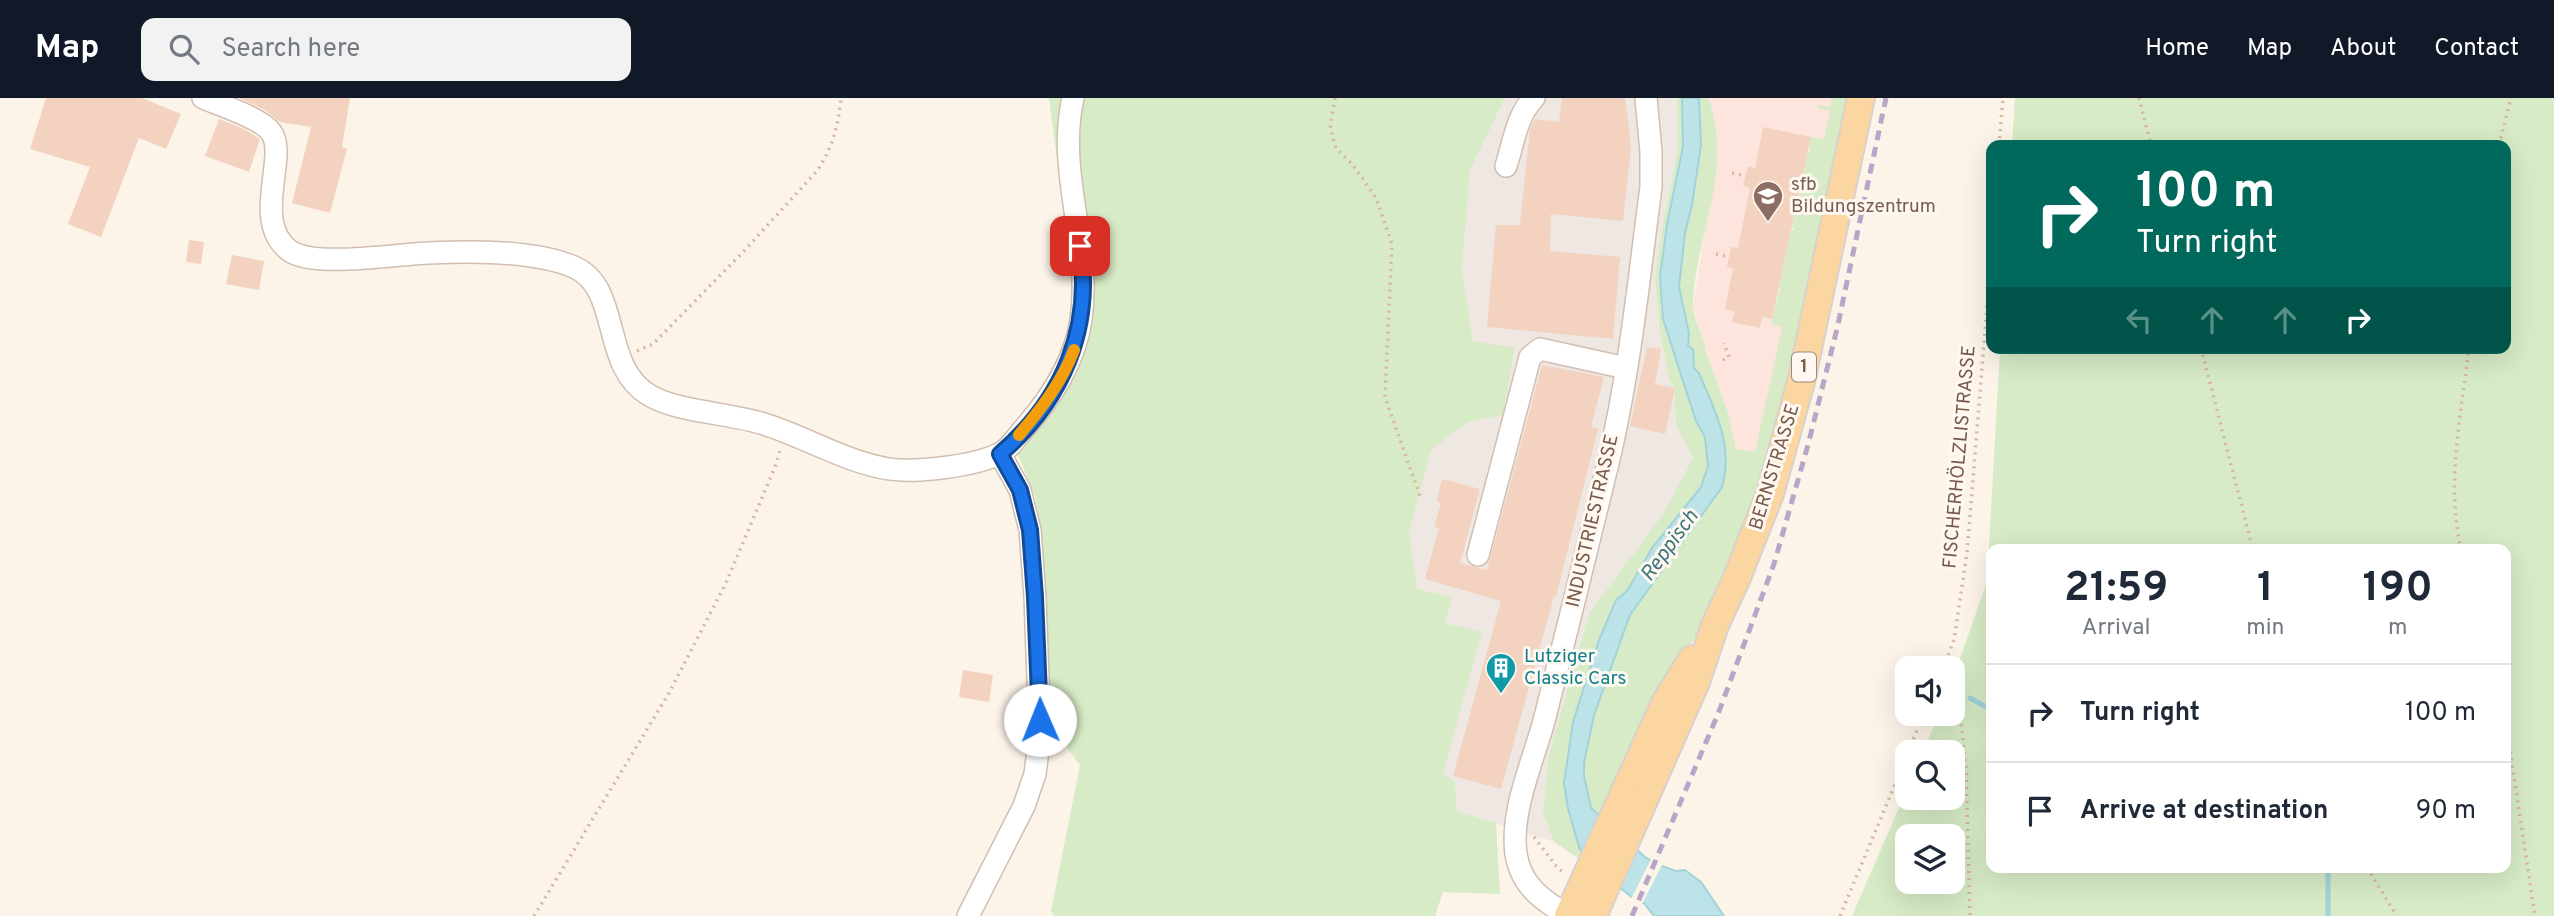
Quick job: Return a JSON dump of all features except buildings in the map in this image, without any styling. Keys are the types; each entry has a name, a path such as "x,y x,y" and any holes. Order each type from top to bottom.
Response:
{"main road":[{"name":"BERNSTRASSE","path":"1569,916 1598,878 1624,820 1696,682 1715,625 1756,531 1790,429 1861,98"},
{"name":"BERNSTRASSE","path":"1593,916 1598,878"}],"street":[{"path":"203,98 264,125 272,133 277,152 271,204 279,236 294,253 324,259 469,253 522,256 564,263 583,272 597,286 618,354 633,382 657,400 746,418 887,469 934,469 1000,454 1050,396 1068,365 1079,331 1084,272 1067,154 1073,98"},
{"path":"1506,166 1522,114 1534,98"},
{"name":"INDUSTRIESTRASSE","path":"1569,916 1539,898 1527,883 1516,854 1516,822 1609,456 1626,368 1651,187 1651,142 1646,98"},
{"path":"1478,555 1530,357 1540,349 1626,368"},
{"path":"968,916 1024,806 1035,774 1040,734 1030,530 1020,490 1000,454"}],"path":[{"path":"618,354 653,344 796,196 817,171 831,147 841,98"},
{"path":"1335,98 1330,128 1336,148 1353,165 1376,198 1392,244 1385,397 1421,499"},
{"path":"1999,140 2003,98"},
{"path":"2139,98 2150,140"},
{"path":"2500,140 2511,98"},
{"path":"1732,173 1746,176"},
{"path":"1716,254 1729,257"},
{"name":"FISCHERHÖLZLISTRASSE","path":"1947,656 1954,640 1967,553 1986,319"},
{"path":"1723,359 1729,357 1724,343"},
{"path":"2203,354 2251,544"},
{"path":"2460,544 2453,483 2468,354"},
{"path":"534,916 669,693 726,583 775,467 785,431"},
{"path":"1962,726 1966,768 1969,916"},
{"path":"2511,757 2535,916"},
{"path":"1840,916 1895,784"},
{"path":"1530,832 1564,873"},
{"path":"2370,873 2397,916"}],"shaded area":[{"path":"1505,98 1677,98 1678,149 1655,278 1660,331 1669,381 1674,386 1676,425 1693,458 1663,514 1590,612 1543,813 1554,842 1457,811 1455,783 1443,773 1481,632 1445,623 1452,597 1417,589 1409,533 1431,450 1468,422 1503,415 1515,349 1473,341 1462,270 1470,170"},
{"path":"1709,98 1832,98 1824,140 1811,137 1771,324 1782,326 1756,452 1736,449 1729,415 1706,355 1693,306 1717,156 1716,125"}],"green space":[{"path":"1049,98 1505,98 1470,170 1462,270 1473,341 1515,348 1503,415 1468,422 1431,450 1409,533 1417,589 1452,597 1445,623 1482,632 1443,773 1455,782 1457,811 1496,823 1500,894 1443,892 1435,916 1054,916 1051,911 1080,765 1052,728 1036,499 1017,452 1044,400 1079,310 1081,269 1059,175"},
{"path":"1677,98 1709,98 1714,119 1717,141 1715,181 1698,262 1693,309 1706,354 1729,415 1736,449 1755,452 1782,327 1771,324 1781,290 1779,287 1791,230 1794,230 1792,227 1808,152 1811,150 1811,137 1824,139 1830,111 1817,108 1818,105 1830,107 1832,98 1850,98 1786,394 1762,477 1738,546 1703,623 1642,730 1578,858 1554,842 1543,813 1549,755 1576,659 1590,612 1663,514 1693,458 1676,425 1674,386 1669,381 1660,331 1655,278 1678,149"},
{"path":"2015,98 2554,98 2554,916 1852,916 1898,810 1965,810 1965,740 1928,740 1934,726 1965,726 1965,656 1961,656 1986,585 1986,873 2511,873 2511,544 1989,544 2000,354 2511,354 2511,140 2012,140"}],"water":[{"name":"Reppisch","path":"1682,98 1699,98 1701,145 1685,233 1679,287 1689,333 1688,346 1693,349 1694,368 1699,373 1721,428 1726,457 1725,471 1722,487 1630,615 1594,715 1584,763 1584,776 1591,808 1645,857 1676,871 1685,870 1701,882 1724,916 1654,916 1644,903 1638,902 1624,891 1580,850 1568,809 1564,783 1573,722 1599,640 1616,600 1627,591 1652,548 1701,487 1708,466 1705,437 1696,421 1663,319 1660,277 1667,224 1683,147"}],"pier":[{"path":"1652,857 1663,863 1641,906 1637,905 1630,901"}],"waterway":[{"path":"1970,698 1986,707"},
{"path":"2328,873 2328,916"}],"railway":[{"path":"1632,916 1718,714 1774,564 1837,329 1886,98"}],"slow traffic":[{"path":"1019,435 1050,396 1074,350"}],"place":[{"name":"sfb Bildungszentrum","path":"1768,223"},
{"name":"Lutziger Classic Cars","path":"1501,695"}],"route":[{"path":"1040,720 1030,530 1020,490 1000,454 1050,396 1068,365 1079,331 1084,299 1080,246"}]}
